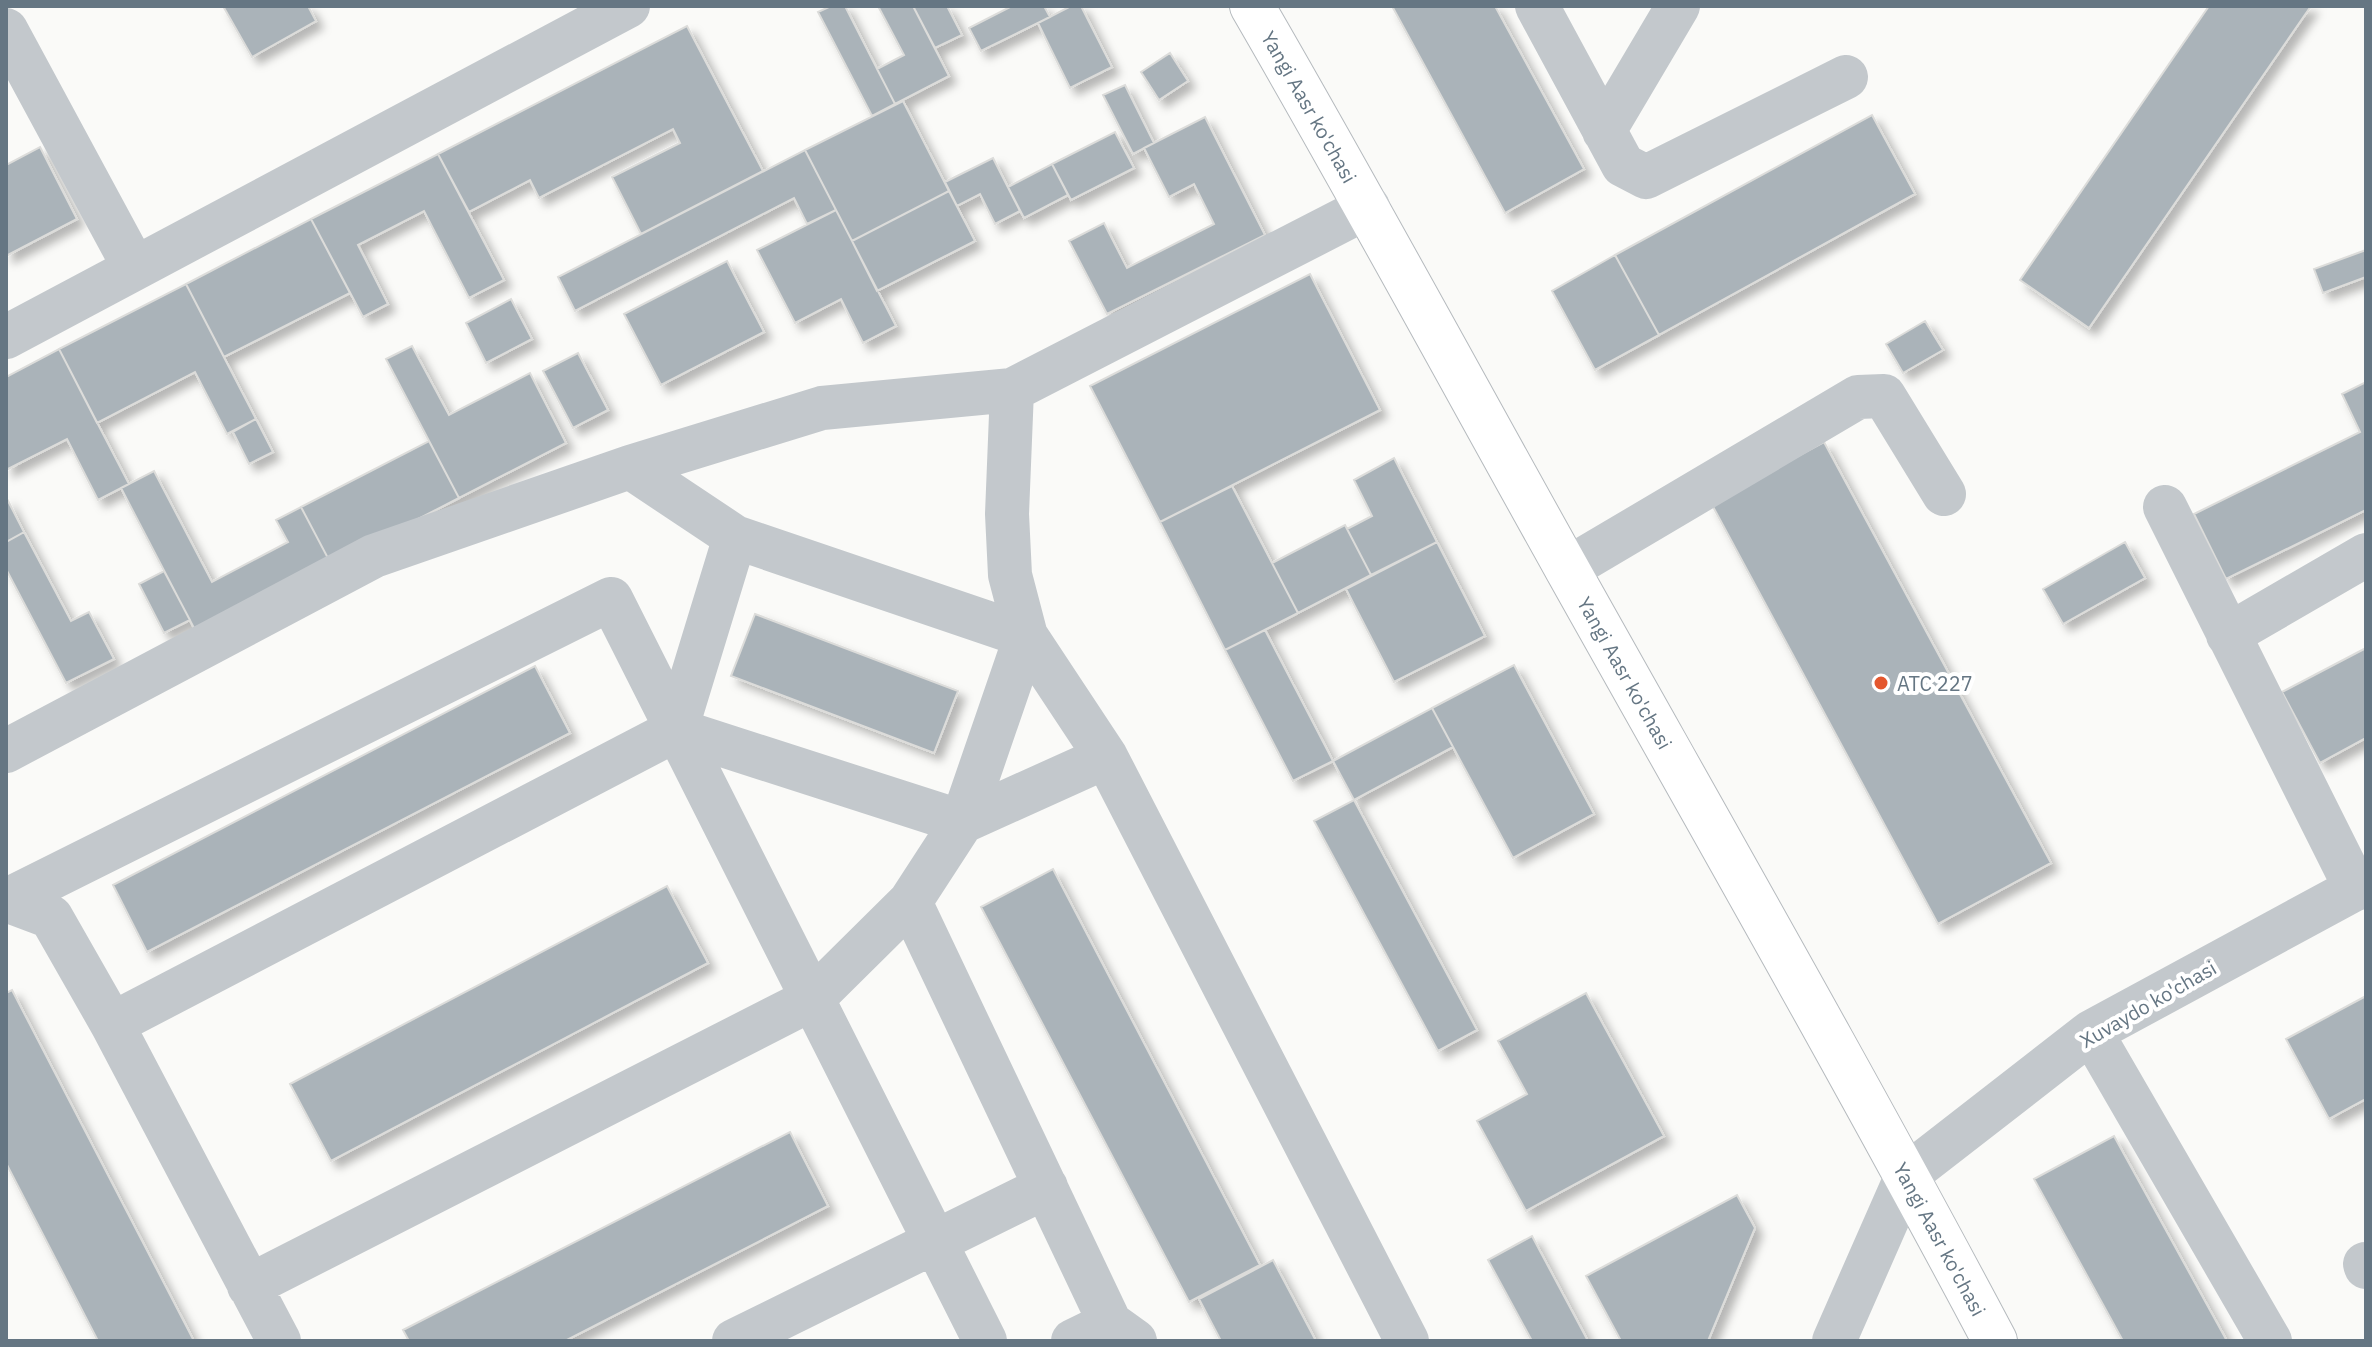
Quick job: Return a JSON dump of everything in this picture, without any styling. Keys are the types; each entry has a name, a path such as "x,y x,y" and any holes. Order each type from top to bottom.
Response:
{"main road":[{"name":"Yangi Aasr ko'chasi","path":"1252,6 1368,207 1907,1175 1995,1341"}],"street":[{"path":"6,337 628,6"},
{"path":"1537,6 1623,165 1646,177 1846,77"},
{"path":"1604,131 1678,6"},
{"path":"6,30 134,267"},
{"path":"6,751 374,556 630,467 822,408 1012,390 1368,207"},
{"path":"1012,390 1007,514 1010,575 1026,636 1106,757 1407,1341"},
{"path":"1567,569 1858,397 1884,396 1944,494"},
{"path":"630,467 735,537 1026,636"},
{"path":"2165,507 2228,635 2361,886"},
{"path":"676,730 735,537"},
{"path":"2228,635 2366,555"},
{"path":"6,900 611,599 985,1341"},
{"path":"249,1286 812,999 910,902 962,822 1026,636"},
{"path":"112,1024 676,730 962,822 1106,757"},
{"name":"Xuvaydo ko'chasi","path":"1907,1175 2091,1032 2361,886"},
{"path":"6,900 51,917 112,1024 279,1341"},
{"path":"910,902 1046,1187 1106,1335"},
{"path":"2091,1032 2270,1341"},
{"path":"1834,1341 1907,1175"},
{"path":"734,1341 1046,1187"}],"building":[{"path":"223,6 308,6 316,21 252,57"},
{"path":"831,6 845,6 895,104 872,116 818,12"},
{"path":"878,6 913,6 949,76 895,104 877,69 904,55"},
{"path":"913,6 947,6 962,35 935,48"},
{"path":"1012,6 1044,6 1050,17 981,51 969,28"},
{"path":"1071,6 1081,6 1112,67 1070,88 1038,23"},
{"path":"1392,6 1495,6 1584,169 1505,213"},
{"path":"2209,6 2311,6 2089,328 2020,280"},
{"path":"687,26 763,171 641,234 612,177 680,143 673,129 539,198 530,180 469,212 438,154"},
{"path":"1170,53 1188,81 1159,100 1141,72"},
{"path":"1125,85 1154,143 1133,154 1103,95"},
{"path":"903,101 949,191 852,241 805,150"},
{"path":"1872,115 1915,194 1659,335 1615,255"},
{"path":"1205,117 1265,235 1107,314 1069,241 1104,223 1127,268 1214,224 1194,184 1169,197 1144,148"},
{"path":"1115,132 1134,168 1071,200 1052,164"},
{"path":"40,147 77,219 6,256 6,165"},
{"path":"805,150 836,210 807,224 794,198 575,311 558,277"},
{"path":"438,154 504,280 469,298 424,211 358,245 388,304 363,317 311,219"},
{"path":"993,158 1020,211 995,224 980,194 957,206 945,182"},
{"path":"1052,164 1068,195 1024,218 1008,187"},
{"path":"949,191 975,241 877,291 852,241"},
{"path":"836,210 896,326 863,343 841,299 795,323 757,250"},
{"path":"311,219 350,293 224,357 186,284"},
{"path":"2366,250 2366,277 2323,293 2314,269"},
{"path":"1615,255 1659,335 1595,370 1552,291"},
{"path":"727,261 764,332 661,385 624,314"},
{"path":"1310,274 1380,410 1160,522 1090,386"},
{"path":"186,284 256,419 227,434 195,372 97,423 59,349"},
{"path":"511,299 532,339 486,363 466,323"},
{"path":"1925,321 1943,350 1903,373 1886,344"},
{"path":"412,346 449,415 530,373 566,443 459,498 386,359"},
{"path":"59,349 129,484 98,500 67,439 6,470 6,377"},
{"path":"578,353 608,410 573,428 543,371"},
{"path":"2366,382 2366,510 2226,579 2194,514 2360,432 2342,394"},
{"path":"256,419 273,452 249,464 233,432"},
{"path":"429,441 459,498 331,564 301,507"},
{"name":"АТС 227","path":"1824,442 2051,863 1938,924 1711,503"},
{"path":"1394,458 1437,542 1371,575 1347,529 1372,516 1354,480"},
{"path":"154,471 212,582 288,542 276,520 301,507 329,560 195,630 121,488"},
{"path":"1232,486 1298,613 1225,650 1160,522"},
{"path":"6,497 24,532 6,542"},
{"path":"1345,525 1371,575 1298,613 1272,563"},
{"path":"24,532 71,621 89,612 114,659 66,683 6,569 6,542"},
{"path":"1437,542 1485,636 1394,682 1346,589"},
{"path":"2125,542 2145,578 2063,624 2043,589"},
{"path":"164,571 190,620 164,633 139,584"},
{"path":"755,614 958,691 934,753 731,676"},
{"path":"1265,630 1333,761 1293,781 1225,650"},
{"path":"2366,648 2366,738 2320,763 2282,692"},
{"path":"1514,665 1594,814 1513,858 1432,708"},
{"path":"535,666 570,733 147,952 113,885"},
{"path":"1432,708 1453,747 1354,800 1333,761"},
{"path":"1354,800 1477,1030 1438,1051 1314,821"},
{"path":"1053,869 1260,1265 1189,1302 981,907"},
{"path":"667,886 708,963 331,1161 290,1084"},
{"path":"12,990 194,1341 98,1341 6,1163 6,993"},
{"path":"1586,993 1664,1136 1526,1211 1477,1121 1527,1094 1498,1041"},
{"path":"2366,996 2366,1099 2329,1119 2286,1039"},
{"path":"790,1132 828,1206 565,1341 409,1341 403,1330"},
{"path":"2114,1136 2227,1341 2123,1341 2034,1179"},
{"path":"1737,1195 1755,1228 1708,1341 1621,1341 1586,1276"},
{"path":"1532,1236 1588,1341 1532,1341 1488,1260"},
{"path":"1273,1260 1316,1341 1221,1341 1199,1299"}],"place":[{"name":"АТС 227","path":"1881,683"}]}
